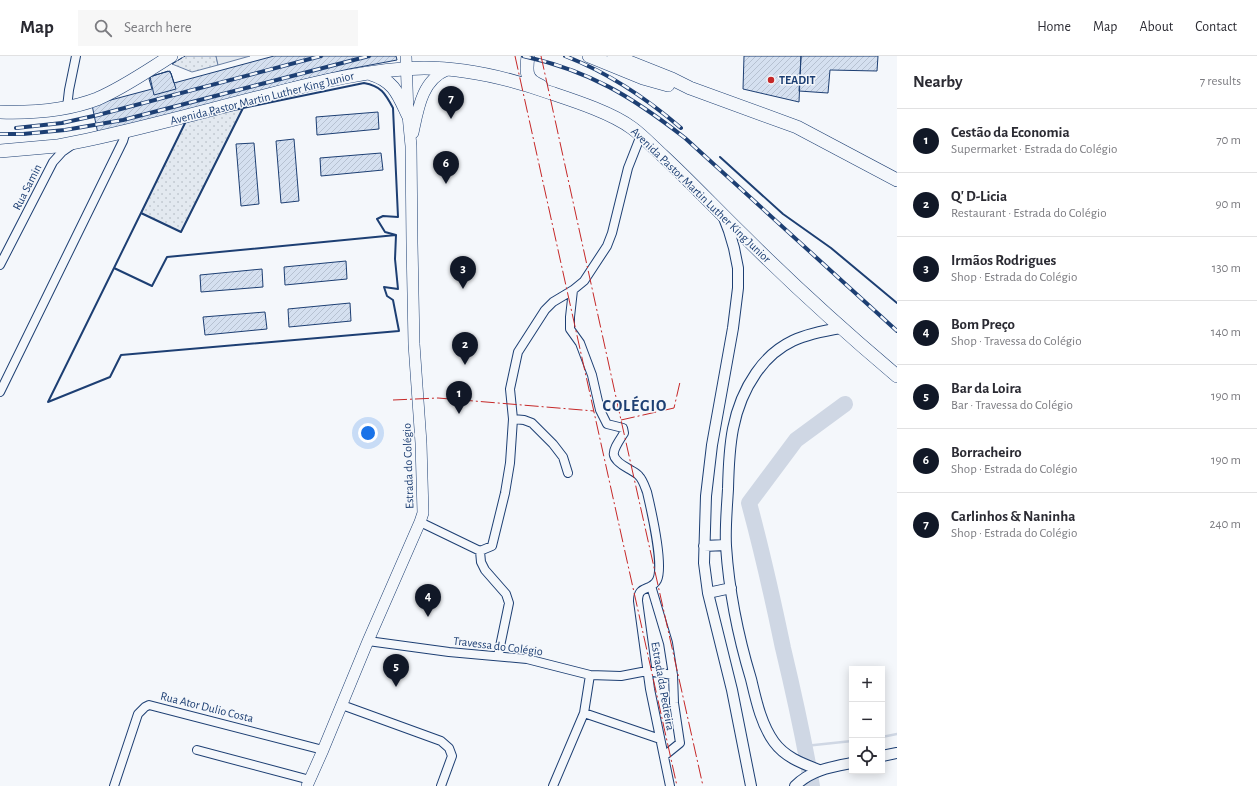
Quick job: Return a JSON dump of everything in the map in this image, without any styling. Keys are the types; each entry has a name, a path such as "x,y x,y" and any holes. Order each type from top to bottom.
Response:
{"main road":[{"path":"0,112 24,113 83,104 112,92 171,56"},
{"path":"493,76 512,74 522,66 528,56"},
{"path":"528,56 526,66 527,75 531,80 568,98"},
{"path":"589,56 643,78 669,85 690,88"},
{"path":"614,56 672,79 690,88 797,127 897,180"},
{"name":"Avenida Pastor Martin Luther King Junior","path":"0,151 76,142 126,131 314,83 367,73 406,62 447,70 493,76 568,98 617,118 631,127 692,183 752,244 841,328 897,376"},
{"name":"Estrada do Colégio","path":"308,783 423,513 414,344 411,146 406,62"},
{"name":"Estrada do Colégio","path":"411,146 417,113 422,97 433,78 447,70"},
{"path":"367,73 387,81 393,87 408,115"}],"street":[{"path":"67,107 76,56"},
{"path":"0,392 123,141 126,131"},
{"path":"420,522 480,551 492,546 505,493 510,463 513,419 510,389 518,352 545,310 553,302 573,290 584,281 607,246 612,233 628,168 641,135"},
{"name":"Rua Samin","path":"0,265 53,162 62,152 76,142"},
{"name":"Rua Samin","path":"42,147 49,154 53,162"},
{"path":"722,214 734,248 738,268 738,288 733,328 712,445 706,496 704,564 708,593 732,690 750,786"},
{"path":"573,290 570,330 580,343 592,375 600,410 607,424 623,428 624,433 614,448 614,456 618,463 638,475 644,483 658,550 658,575 656,581 651,586 668,643 680,743 664,756"},
{"path":"815,770 790,758 773,740 766,727 760,710 740,640 731,588 726,545 729,453 732,430 737,411 746,390 756,373 768,359 785,345 802,336 841,328"},
{"path":"513,419 524,420 532,423 553,444 563,457 568,473"},
{"path":"704,546 726,545"},
{"path":"480,551 481,562 485,570 506,594 509,603 498,656"},
{"name":"Estrada da Pedreira","path":"651,586 640,590 638,594 638,601 647,671 670,786"},
{"path":"708,593 731,588"},
{"name":"Travessa do Colégio","path":"368,641 449,652 527,660 590,675 621,676 647,671 673,675"},
{"path":"553,786 584,713 590,675"},
{"name":"Rua Ator Dulio Costa","path":"114,786 138,714 149,705 323,750"},
{"path":"342,705 441,741 449,748 452,756 441,786"},
{"path":"584,713 660,739"},
{"path":"197,750 308,783"},
{"path":"885,755 897,752"},
{"path":"798,783 815,770 849,764"}],"shaded area":[{"path":"185,56 216,56 218,65 192,72 172,64"},
{"path":"216,56 250,56 218,65"},
{"path":"243,108 181,232 141,213 187,119"}],"building":[{"path":"274,56 396,56 397,60 301,80 98,134 92,105 152,89 149,79 151,76 170,71 174,83"},
{"name":"TEADIT","path":"744,56 801,56 799,102 743,89"},
{"path":"801,56 878,56 877,71 830,70 828,93 799,91"},
{"path":"168,71 171,73 176,89 154,95 150,77"},
{"path":"378,112 379,129 317,135 316,117"},
{"path":"294,139 299,201 281,203 276,141"},
{"path":"254,143 259,204 241,206 236,144"},
{"path":"381,153 383,170 321,176 320,158"},
{"path":"346,261 347,279 285,285 284,267"},
{"path":"262,269 263,287 201,292 200,275"},
{"path":"350,303 351,321 289,327 288,309"},
{"path":"265,312 267,329 205,335 203,317"}],"waterway":[{"path":"812,786 795,700 749,503 796,440 845,404"},
{"path":"885,736 897,734"},
{"path":"805,746 849,741"}],"railway":[{"path":"16,128 62,123 98,115 321,56"},
{"path":"0,134 23,134 65,130 123,120 369,56"},
{"path":"523,56 547,62 589,77 628,98 665,123 685,138 897,331"},
{"path":"565,56 612,78 654,106 681,128"}],"fence":[{"path":"172,64 185,56"}],"wall":[{"path":"364,83 379,88 393,108 398,217 383,216 377,219 385,232 396,235 167,257 152,286 114,268 141,213 181,232 243,108 364,83"},
{"path":"243,108 181,232 141,213 187,119 243,108"},
{"path":"720,157 783,214 831,248 897,303"},
{"path":"396,235 395,259 398,289 384,287 387,296 393,300 399,331 121,355 110,377 48,402 114,268 152,286 167,257 396,235"}],"power":[{"path":"515,56 677,786"},
{"path":"541,56 703,786"},
{"path":"621,420 674,408 680,382"},
{"path":"393,400 438,398 594,411"}],"place":[{"name":"TEADIT","path":"771,80"},
{"name":"Carlinhos & Naninha","path":"451,119"},
{"name":"Borracheiro","path":"446,184"},
{"name":"Irmãos Rodrigues","path":"463,289"},
{"name":"Q' D-Licia","path":"465,365"},
{"name":"Cestão da Economia","path":"459,414"},
{"name":"Bom Preço","path":"428,617"},
{"name":"Bar da Loira","path":"396,687"}],"district":[{"name":"COLÉGIO","path":"635,406"}]}
